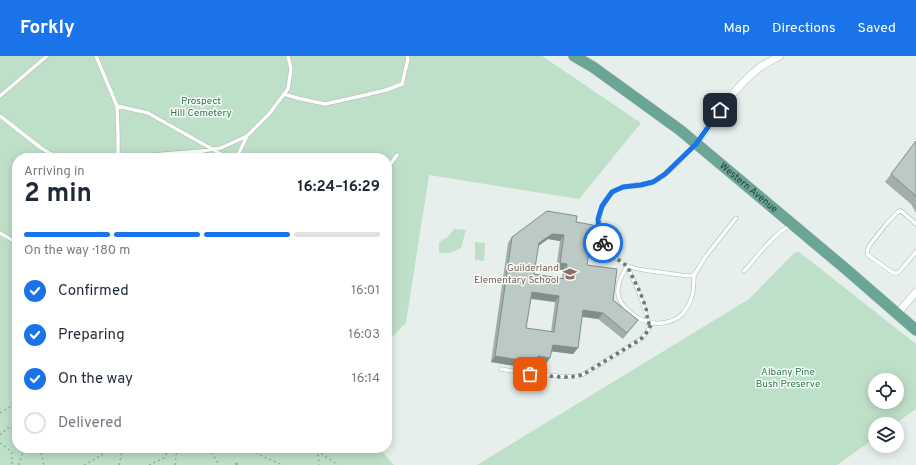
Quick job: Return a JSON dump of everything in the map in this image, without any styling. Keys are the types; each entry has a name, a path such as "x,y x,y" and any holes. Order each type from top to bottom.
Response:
{"main road":[{"name":"Western Avenue","path":"574,56 593,67 680,130 916,330"}],"street":[{"path":"696,144 729,98 759,67 780,56"},
{"path":"897,314 916,292"}],"lane":[{"path":"0,96 47,56"},
{"path":"96,56 117,106 118,153"},
{"path":"239,153 247,136 269,114 288,89 291,69 288,56"},
{"path":"284,94 325,104 386,90 402,84 408,59 407,56"},
{"path":"117,106 148,113 219,153"},
{"path":"0,116 50,153"},
{"path":"178,153 221,148 247,136"},
{"path":"694,274 688,276 627,266 607,250 601,238 598,219 602,206 612,192 623,187 653,182 665,174 696,144"},
{"path":"392,162 397,155"},
{"path":"916,224 900,210 887,223 869,246 867,252 868,255 893,273 899,272 916,252"},
{"path":"627,266 619,283 618,297 623,307 639,319 650,323 658,324 670,321 679,316 688,306 694,287 694,274 736,218"},
{"path":"744,271 783,229 793,225"},
{"path":"0,233 12,240"},
{"path":"501,369 530,374 569,377 577,376 584,374 641,339 647,332 650,323 640,292 627,266"}],"path":[{"path":"0,412 12,406"},
{"path":"0,435 9,427 12,428"},
{"path":"0,443 12,452 12,465"},
{"path":"19,465 23,453"},
{"path":"41,453 44,465"},
{"path":"84,465 105,453"},
{"path":"119,465 122,453"},
{"path":"149,465 164,458 167,453"},
{"path":"174,465 176,453"},
{"path":"212,453 219,465"},
{"path":"256,453 283,465"},
{"path":"318,453 319,465"},
{"path":"320,453 338,465"}],"green space":[{"name":"Prospect Hill Cemetery","path":"0,56 542,56 641,123 579,199 429,175 406,323 392,337 392,153 12,153 12,453 383,453 394,465 0,465"},
{"path":"454,229 466,230 461,248 450,253 439,253 439,242 448,237"},
{"path":"475,242 485,243 484,261 475,260"},
{"name":"Albany Pine Bush Preserve","path":"798,251 916,344 916,409 904,418 868,417 868,443 837,465 477,465 749,299 795,252 796,253"}],"building":[{"path":"916,141 916,196 891,174"},
{"name":"Guilderland Elementary School","path":"547,211 577,216 576,222 593,225 587,265 617,269 613,300 638,320 627,333 603,313 583,310 578,348 553,345 550,358 538,356 538,363 495,356 512,237","holes":["552,234 564,235 560,263 567,264 565,279 534,274 539,243","532,292 559,296 554,332 526,328"]}],"way so far":[{"path":"530,374 569,377 584,374 641,339 647,332 652,323 648,323 646,308 640,292 627,266 607,250 603,243"}],"place":[{"name":"Guilderland Elementary School","path":"570,274"}],"route":[{"path":"603,243 599,230 598,219 602,206 612,192 623,187 653,182 665,174 696,144 720,110"}]}
